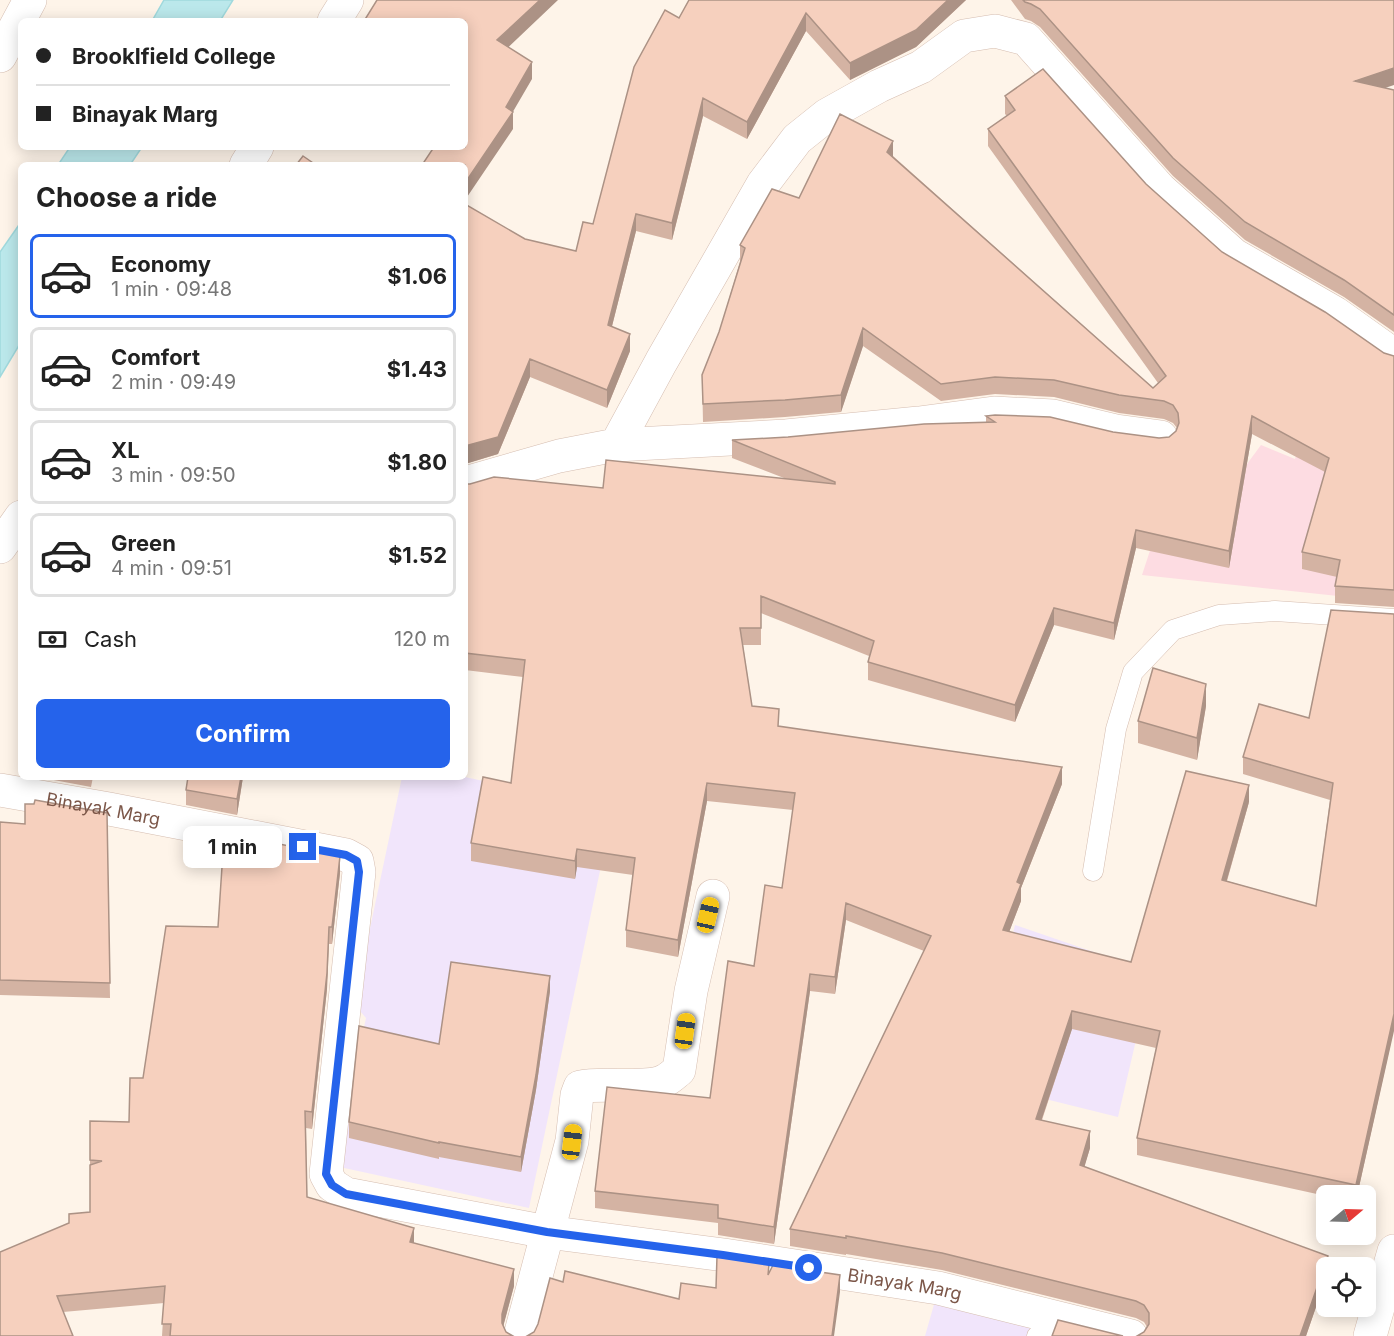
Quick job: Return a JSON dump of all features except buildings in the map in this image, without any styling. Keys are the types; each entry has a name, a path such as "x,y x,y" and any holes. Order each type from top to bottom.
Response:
{"street":[{"path":"20,18 30,0"},
{"path":"336,18 346,0"},
{"path":"0,56 18,22"},
{"path":"616,445 763,184 797,139 827,115 879,86 921,67 964,36 995,31 1026,39 1160,189 1234,255 1335,313 1394,354"},
{"path":"468,482 559,456 616,445 786,436 994,413 1053,416 1116,431 1161,437"},
{"path":"0,547 18,521"},
{"name":"Binayak Marg","path":"0,790 346,855 357,861 359,872 326,1174 332,1185 346,1194 547,1232 723,1255 938,1288 1048,1327 1131,1336"},
{"path":"520,1336 572,1142 577,1095 580,1087 591,1084 644,1085 663,1082 679,1070 691,992 713,896"},
{"path":"1371,1336 1394,1251"}],"lane":[{"path":"1093,871 1116,729 1133,672 1173,630 1219,615 1275,611 1394,620"}],"shaded area":[{"path":"1312,404 1394,602 1142,575 1177,468 1233,483 1261,445 1295,459"},
{"path":"468,778 613,809 529,1208 335,1166 366,1018 354,1004 401,780 468,780"},
{"path":"1015,925 1152,972 1118,1117 977,1082"},
{"path":"937,1294 1094,1336 925,1336"}],"water":[{"path":"164,0 233,0 222,18 154,18"},
{"path":"68,150 140,150 132,162 60,162"},
{"path":"18,226 18,347 0,377 0,252"}],"route":[{"path":"303,847 346,855 357,861 359,872 326,1174 332,1185 346,1194 449,1215 547,1232 809,1268"}]}
